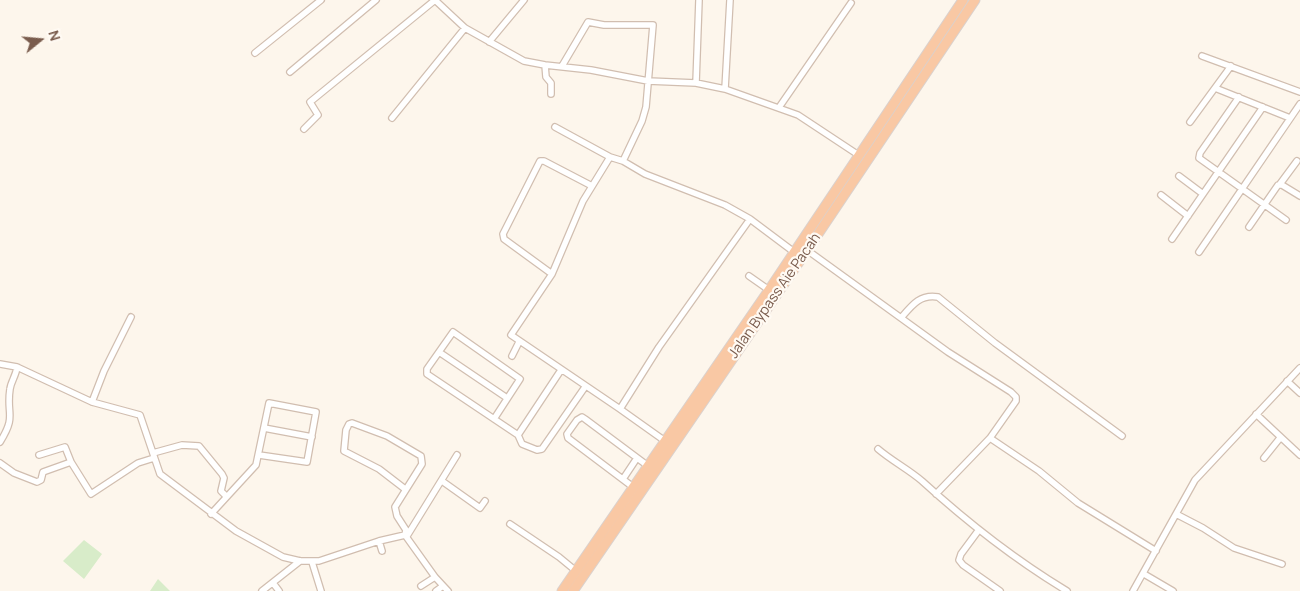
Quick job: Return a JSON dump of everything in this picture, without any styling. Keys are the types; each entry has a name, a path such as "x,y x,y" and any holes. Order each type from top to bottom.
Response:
{"highway":[{"path":"562,591 665,441 757,314 769,290 963,0"},
{"name":"Jalan Bypass Aie Pacah","path":"573,591 757,314 807,250 975,0"}],"street":[{"path":"255,53 321,0"},
{"path":"290,72 376,0"},
{"path":"304,129 318,115 310,102 435,0 465,28 524,60 648,81 696,83 725,89 780,106 798,114 860,156"},
{"path":"489,42 524,0"},
{"path":"696,83 699,0"},
{"path":"725,89 730,0"},
{"path":"780,106 851,3"},
{"path":"562,66 588,22 613,25 651,23 653,27 642,121 623,161"},
{"path":"392,118 465,28"},
{"path":"1202,56 1300,92"},
{"path":"545,65 546,77 551,83 550,94"},
{"path":"1190,122 1231,66"},
{"path":"1215,88 1290,118"},
{"path":"1239,98 1199,154 1199,158 1244,188 1286,220"},
{"path":"1199,252 1300,104"},
{"path":"1172,239 1263,107"},
{"path":"554,127 645,174 725,205 750,219 794,252"},
{"path":"610,157 583,201 552,274 511,333 519,342 665,441"},
{"path":"552,274 503,238 503,234 540,161 544,160 592,186"},
{"path":"1249,227 1297,161"},
{"path":"1179,176 1203,194"},
{"path":"1280,184 1300,196"},
{"path":"1161,195 1188,216"},
{"path":"620,409 660,347 750,219"},
{"path":"807,250 901,318 1016,397 1014,404 990,438 936,494"},
{"path":"749,276 769,290"},
{"path":"901,318 913,303 922,297 938,297 995,343 1122,436"},
{"path":"92,402 114,349 131,317"},
{"path":"494,418 520,381 519,378 458,334 452,333 426,369 427,374 518,435 522,444 537,450 542,449 585,386"},
{"path":"512,356 519,342"},
{"path":"439,352 507,398"},
{"path":"0,364 17,367 92,402 140,415 160,474 211,514 273,552 300,561 312,562 334,557 379,541 406,536 458,455"},
{"path":"0,442 10,424 10,389 16,377 17,367"},
{"path":"1133,591 1144,574 1188,489 1202,471 1300,368"},
{"path":"518,435 561,370"},
{"path":"1288,381 1300,393"},
{"path":"211,514 250,472 259,455 268,404 272,402 315,411 307,462 259,455"},
{"path":"1256,414 1300,455"},
{"path":"633,487 568,438 568,434 577,420 582,417 648,466"},
{"path":"405,489 379,469 344,451 346,430 349,424 352,423 387,436 421,456 422,464 395,507 396,516 406,530 406,536 435,577 448,591"},
{"path":"264,428 312,437"},
{"path":"990,438 1038,471 1078,504 1156,551"},
{"path":"1264,458 1280,438"},
{"path":"40,454 65,447 71,462 91,494 138,462 153,455 182,445 199,446 222,474 224,478 221,491 226,496"},
{"path":"878,449 920,479 978,531 1067,591"},
{"path":"623,480 638,458"},
{"path":"0,463 14,473 37,482 41,480 43,472 71,462"},
{"path":"442,481 480,508 485,500"},
{"path":"1176,514 1203,528 1234,548 1282,564"},
{"path":"510,524 560,557 576,571"},
{"path":"978,531 961,554 959,560 990,588 1000,591"},
{"path":"379,541 382,551"},
{"path":"262,591 300,561"},
{"path":"312,562 321,591"},
{"path":"1144,574 1173,591"},
{"path":"421,586 435,577"},
{"path":"273,583 279,591"},
{"path":"436,591 443,586"}],"green space":[{"path":"84,540 102,554 84,579 63,561"},
{"path":"158,579 170,591 150,591"}]}
